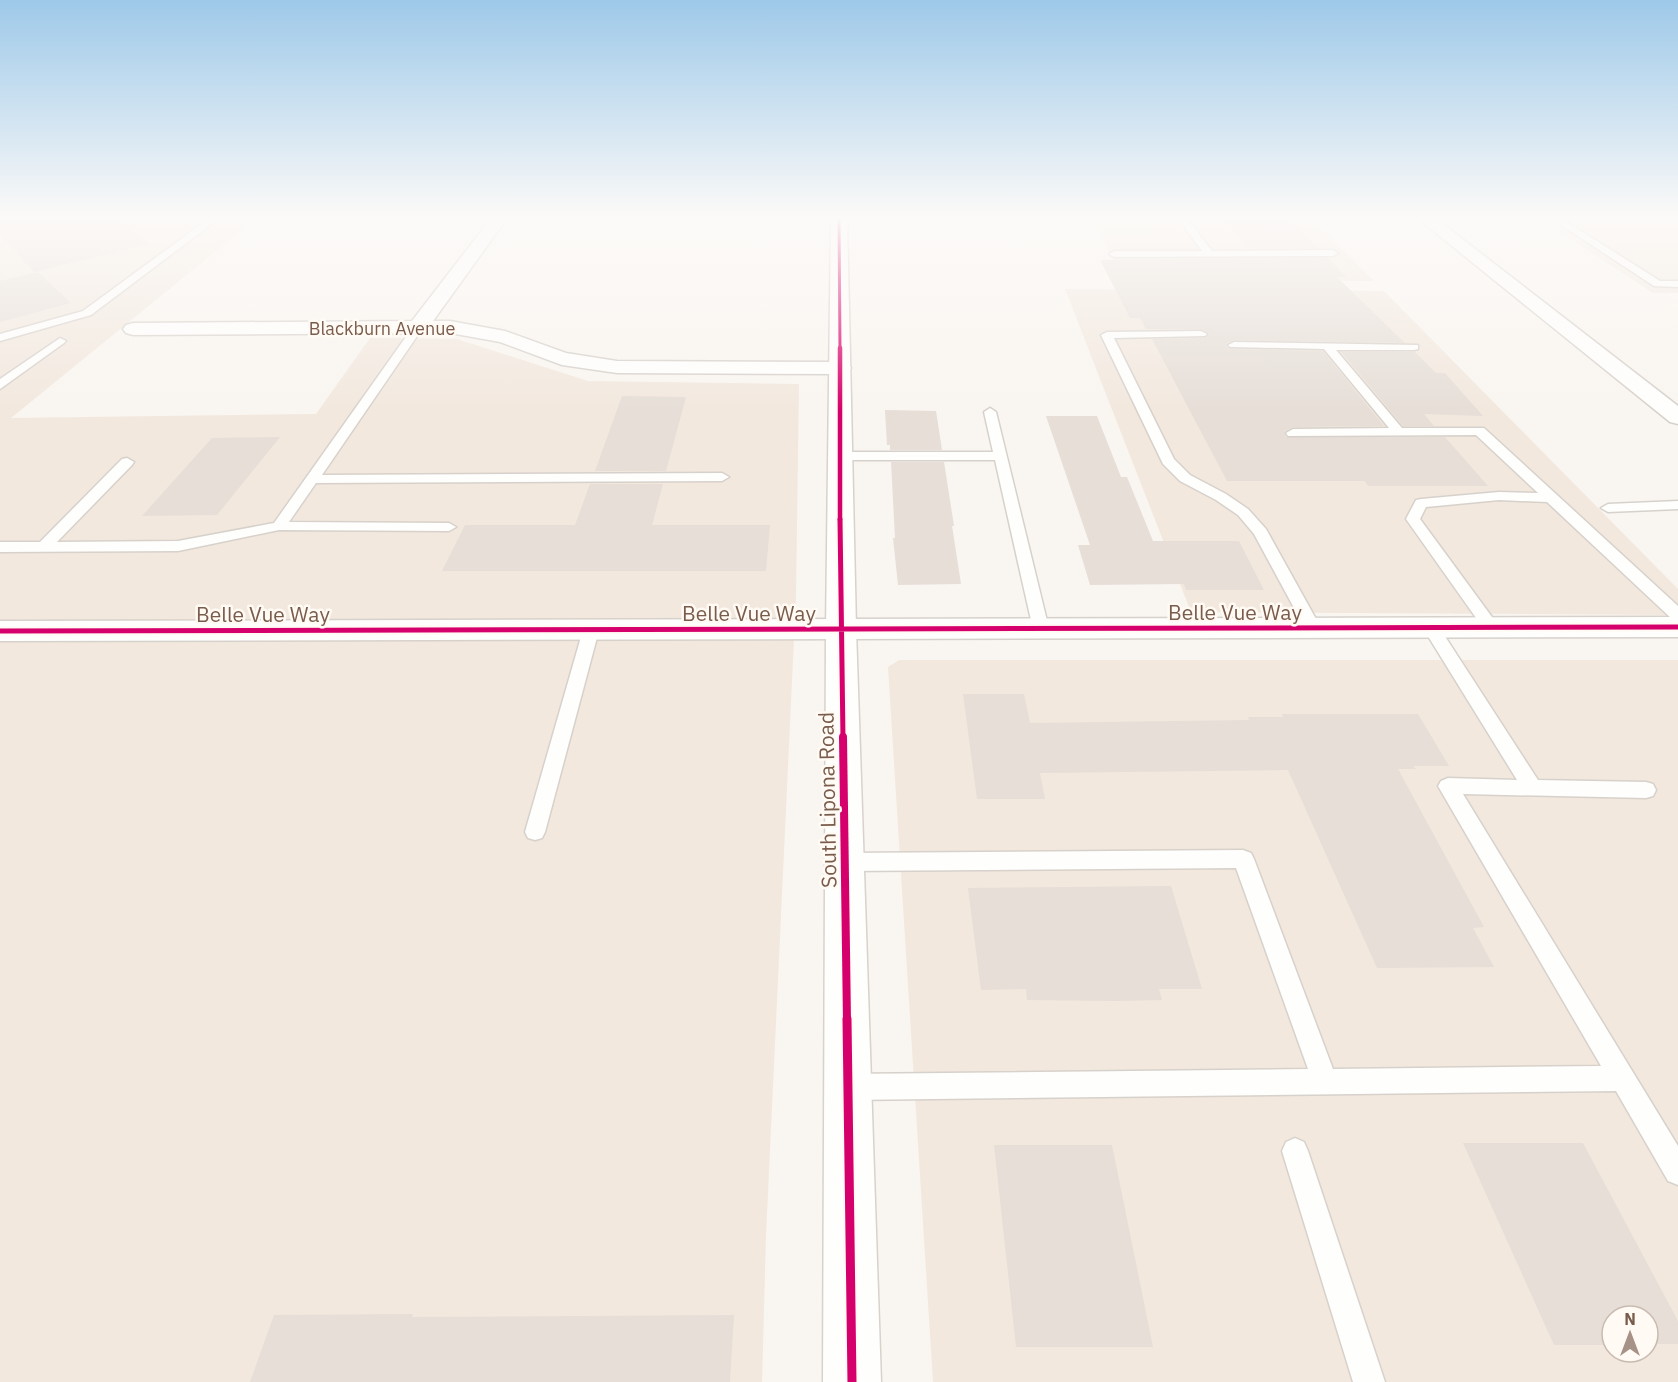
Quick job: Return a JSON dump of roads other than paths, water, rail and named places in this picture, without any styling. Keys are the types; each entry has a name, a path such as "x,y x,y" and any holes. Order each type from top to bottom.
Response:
{"street":[{"path":"419,326 452,281"},
{"name":"South Lipona Road","path":"839,281 841,629 852,1382"},
{"path":"1506,281 1678,417"},
{"name":"Blackburn Avenue","path":"133,329 419,326 474,330 505,337 562,359 617,367 840,368"},
{"name":"Belle Vue Way","path":"0,631 1678,627"}],"lane":[{"path":"0,338 87,313 130,281"},
{"path":"1654,281 1658,284 1678,284"},
{"path":"279,526 419,326"},
{"path":"1201,334 1107,335 1168,461 1185,478 1221,497 1243,512 1255,526 1313,628"},
{"path":"0,385 60,341"},
{"path":"1234,345 1414,346"},
{"path":"1327,346 1399,432"},
{"path":"990,412 1041,629"},
{"path":"1293,433 1479,431 1678,615"},
{"path":"841,456 1000,456"},
{"path":"44,547 127,462"},
{"path":"312,479 722,477"},
{"path":"1492,627 1413,519 1421,503 1446,499 1499,496 1551,498"},
{"path":"1608,508 1678,505"},
{"path":"0,547 178,546 279,526 449,527"},
{"path":"1431,627 1532,787"},
{"path":"535,832 591,630"},
{"path":"1646,790 1448,786 1678,1171"},
{"path":"845,862 1244,859 1325,1082"},
{"path":"848,1087 1623,1078"},
{"path":"1295,1150 1369,1382"}]}
